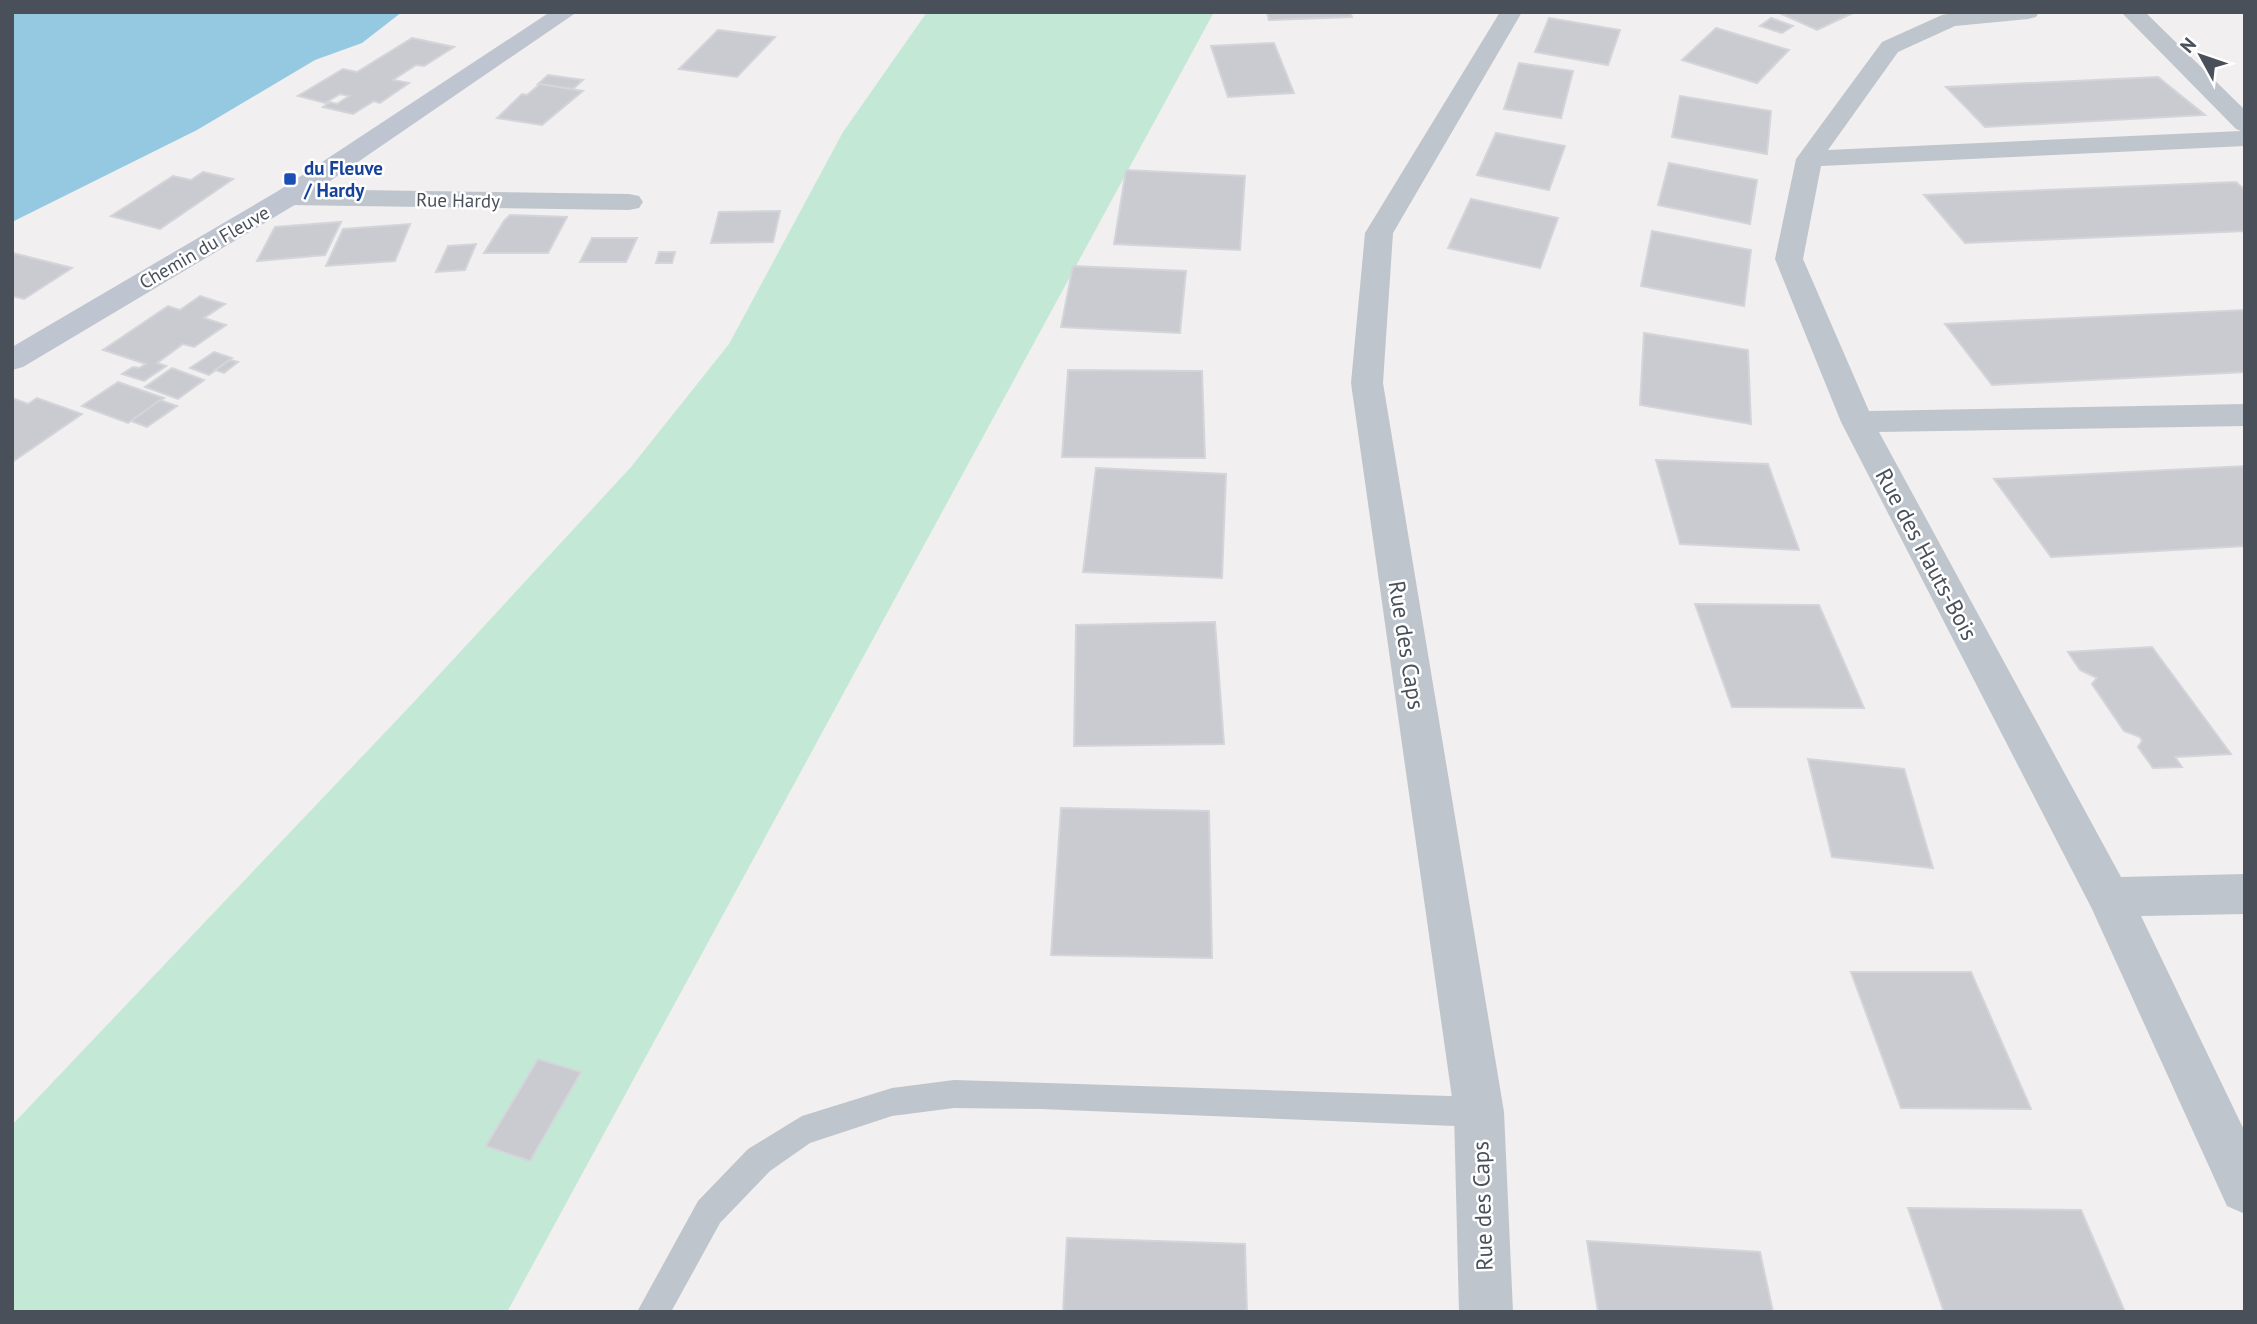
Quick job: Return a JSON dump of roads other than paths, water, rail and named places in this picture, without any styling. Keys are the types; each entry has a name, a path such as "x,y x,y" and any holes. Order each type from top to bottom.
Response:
{"street":[{"name":"Chemin du Fleuve","path":"12,360 288,197 566,12"},
{"name":"Rue des Caps","path":"1486,1312 1479,1112 1367,383 1379,233 1511,12"},
{"name":"Rue des Hauts-Bois","path":"2028,12 1950,20 1890,47 1809,159 1789,259 1857,422 2109,897 2245,1188"},
{"path":"2132,12 2245,124"},
{"path":"1809,159 2245,138"},
{"name":"Rue Hardy","path":"288,197 629,202"},
{"path":"1857,422 2245,415"},
{"path":"2109,897 2245,894"}],"lane":[{"path":"653,1312 709,1212 759,1160 802,1131 892,1102 954,1094 1041,1095 1479,1112"}],"water":[{"path":"12,12 402,12 362,43 315,60 197,130 12,222"}],"place":[{"name":"du Fleuve / Hardy","path":"290,179"}]}
